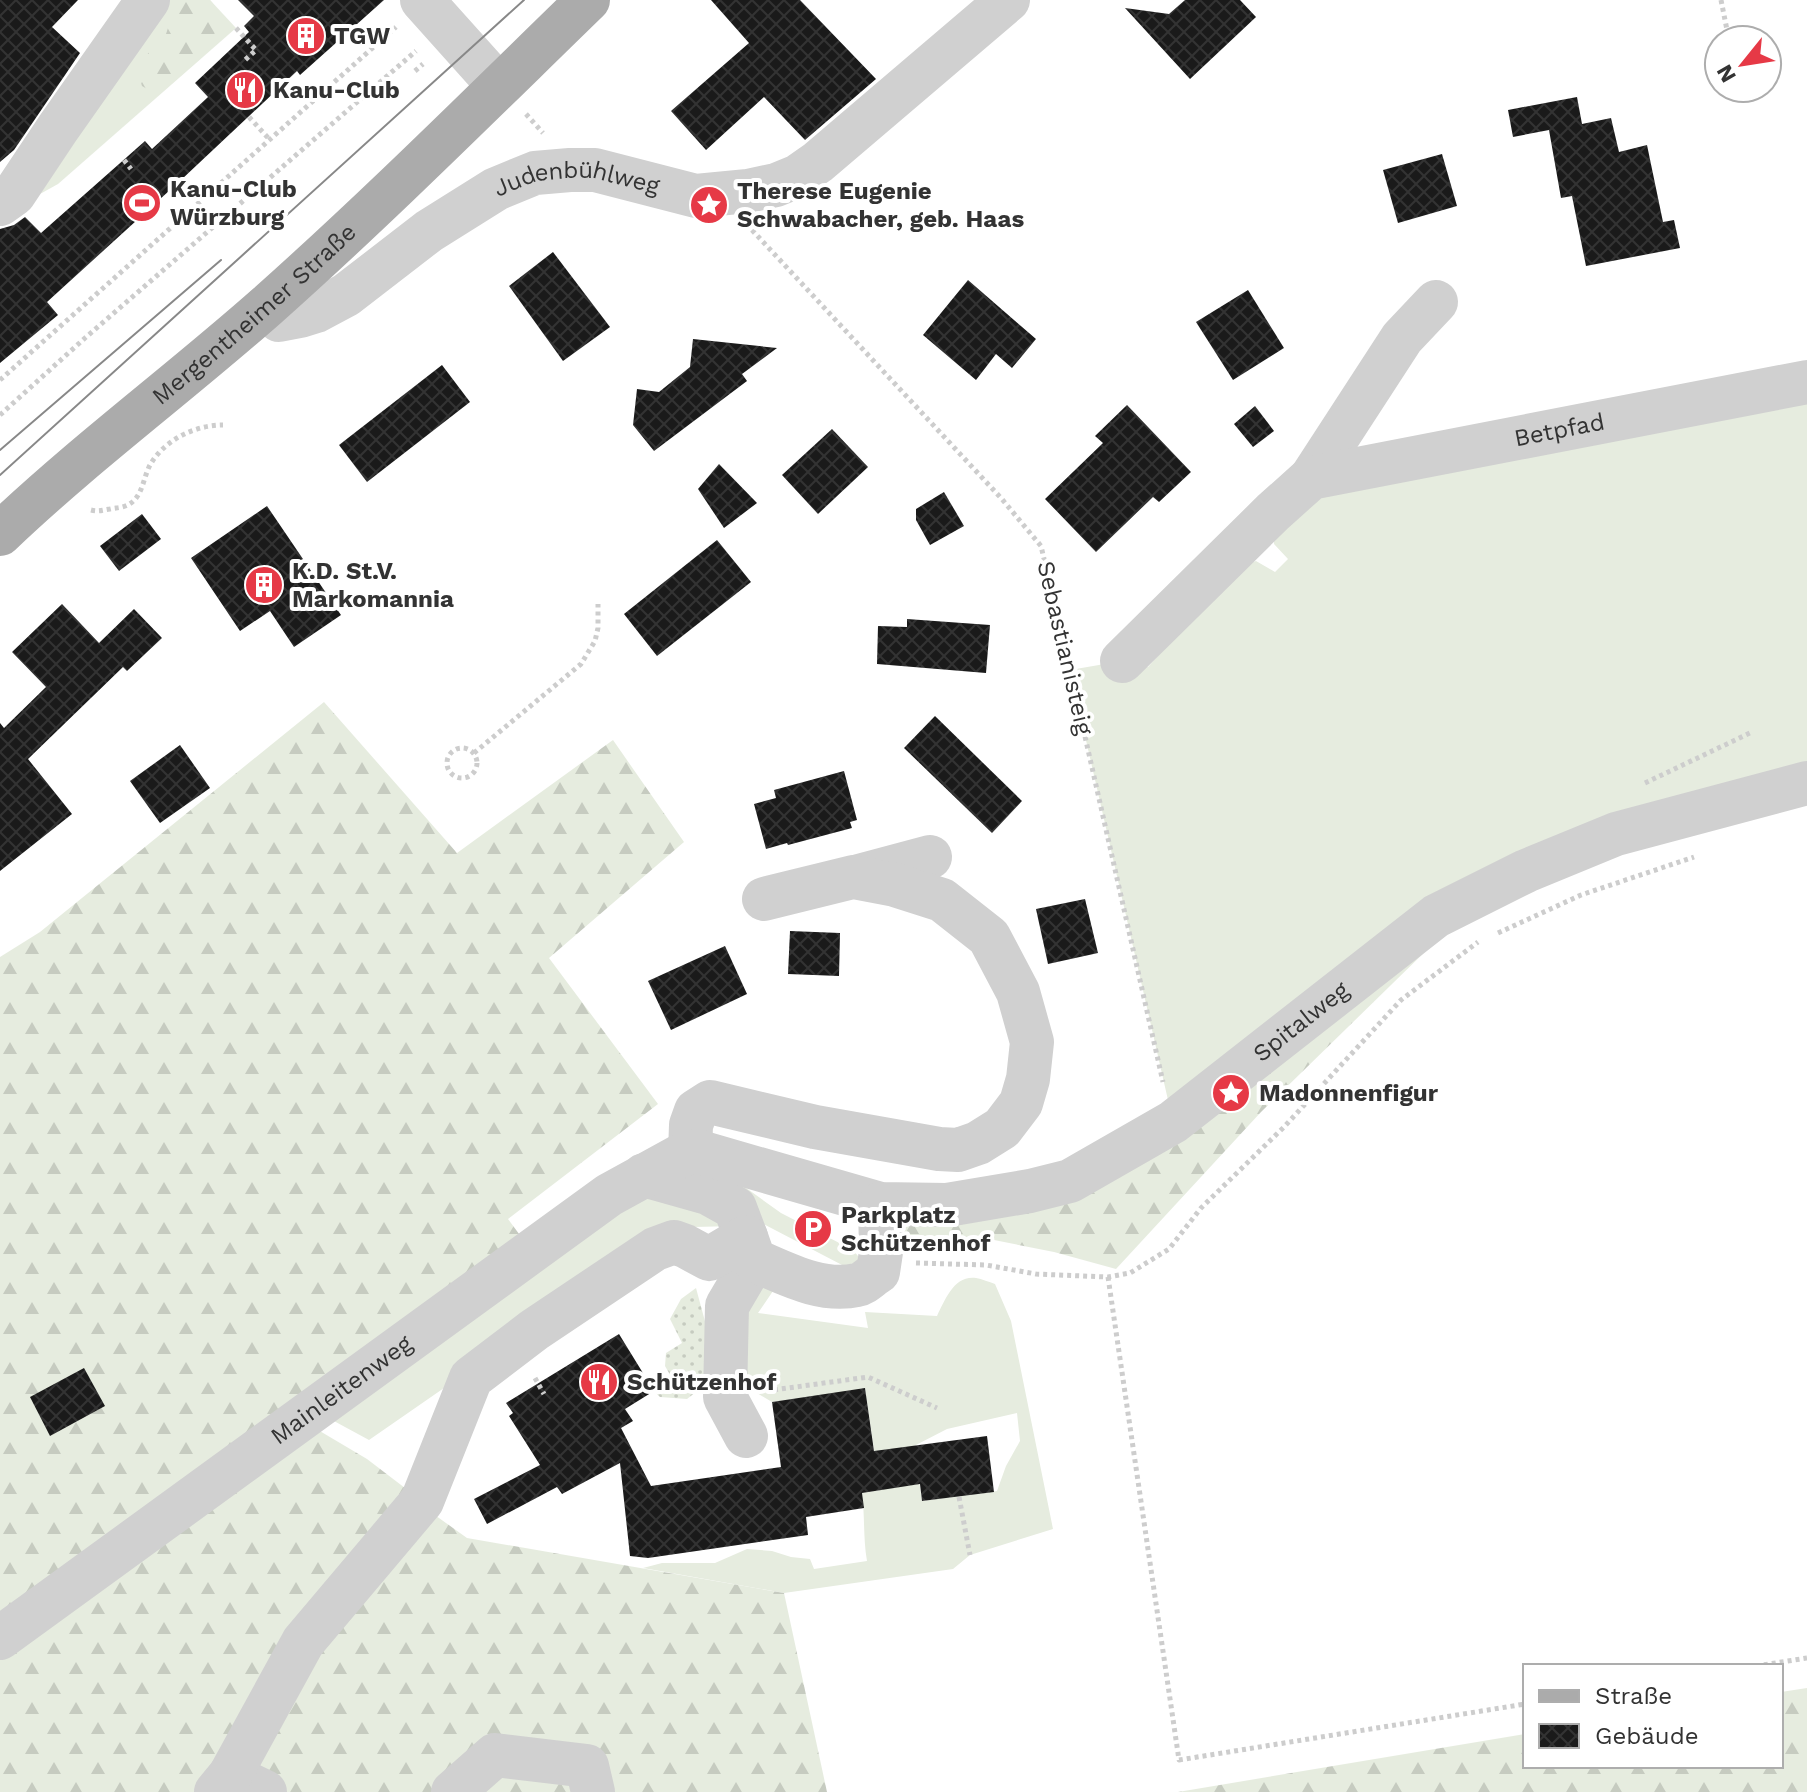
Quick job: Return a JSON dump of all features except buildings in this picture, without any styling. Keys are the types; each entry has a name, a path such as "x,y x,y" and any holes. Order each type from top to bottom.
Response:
{"main road":[{"name":"Mergentheimer Straße","path":"0,534 46,489 265,308 369,213 511,99 588,0"}],"street":[{"path":"0,204 14,194 148,0"},
{"name":"Judenbühlweg","path":"265,308 279,320 316,311 346,295 429,231 496,189 535,173 595,170 696,196 776,185 798,176 1008,0"},
{"path":"430,9 511,99"},
{"path":"1122,661 1311,478 1402,338 1436,302"},
{"name":"Betpfad","path":"1311,478 1807,382"},
{"name":"Spitalweg","path":"693,1152 880,1204 947,1205 1070,1181 1173,1122 1436,916 1526,871 1616,834 1807,783"},
{"path":"764,899 930,857"},
{"path":"693,1152 691,1125 696,1111 710,1102 828,1129 958,1150 978,1143 1002,1128 1021,1103 1028,1079 1032,1042 1018,992 989,937 942,900 895,885 853,877"},
{"name":"Mainleitenweg","path":"0,1638 609,1195 693,1152"},
{"path":"644,1175 708,1193 735,1208 750,1249 806,1281 830,1286 860,1285 878,1272 881,1252 880,1204"},
{"path":"237,1786 303,1642 422,1501 471,1378 534,1330 655,1249 674,1242 709,1259 750,1249"},
{"path":"746,1436 725,1397 727,1306 750,1249"},
{"path":"453,1792 495,1755 587,1766 593,1792"}],"path":[{"path":"1721,0 1726,24"},
{"path":"0,380 270,140 430,9"},
{"path":"0,415 413,54 430,9"},
{"path":"236,28 256,50 245,60"},
{"path":"415,71 423,64"},
{"path":"511,99 557,149 570,170"},
{"path":"249,117 270,140"},
{"path":"124,160 131,169"},
{"name":"Sebastianisteig","path":"719,194 1001,498 1041,546 1173,1122"},
{"path":"91,510 102,511 128,504 142,489 148,468 161,451 192,430 223,425"},
{"path":"474,753 581,664 595,641 598,604"},
{"path":"1616,834 1623,802 1633,791 1752,732"},
{"path":"463,747 474,753 477,760 474,773 464,778 452,775 447,769 446,761 452,751 463,747"},
{"path":"881,1252 915,1263 986,1265 1036,1274 1108,1277 1130,1273 1169,1249 1201,1208 1284,1127 1401,1000 1478,942 1581,895 1707,853"},
{"path":"1108,1277 1179,1760 1523,1704"},
{"path":"725,1397 868,1377 937,1408"},
{"path":"959,1497 970,1555"},
{"path":"1769,1664 1807,1658"}],"green space":[{"path":"164,0 210,0 236,28 58,184 40,194"},
{"path":"164,0 210,0 215,6 215,33 199,60 156,94 142,86 137,70 166,34 170,22"},
{"path":"1807,382 1807,783 1526,871 1173,1122 1070,670 1122,661 1148,667 1227,579 1247,564 1256,561 1275,572 1288,559 1274,544 1273,512 1311,478"},
{"path":"324,702 457,853 613,740 684,842 549,958 658,1104 508,1219 525,1242 0,1622 0,957 40,932"},
{"path":"1434,943 1261,1112 1116,1269 994,1240 908,1247 901,1216 1030,1191"},
{"path":"714,1165 781,1213 853,1250 859,1262 844,1266 752,1218"},
{"path":"640,1190 737,1226 693,1227 457,1379 369,1440 321,1414"},
{"path":"743,1277 773,1291 758,1313 868,1328 865,1312 937,1316 951,1290 962,1280 976,1278 995,1284 1011,1321 1053,1529 970,1555 953,1569 784,1593 643,1568 662,1563 715,1563 747,1549 810,1559 814,1569 867,1561 862,1493 880,1490 865,1389 772,1402 740,1383","holes":["1017,1413 1020,1441 997,1491 922,1501 914,1446 947,1429"]},
{"path":"696,1288 710,1340 715,1377 687,1399 660,1397 654,1391 673,1380 665,1366 666,1353 682,1343 670,1319 681,1299"},
{"path":"313,1427 367,1459 422,1501 216,1792 0,1792 0,1653"},
{"path":"432,1513 467,1538 784,1593 827,1792 232,1792 314,1656"},
{"path":"1807,1688 1807,1792 1178,1792 1523,1734 1523,1768 1783,1768 1783,1692"}],"tram line":[{"path":"0,475 524,0"},
{"path":"0,450 221,260"}],"place":[{"name":"TGW","path":"306,36"},
{"name":"Kanu-Club","path":"245,90"},
{"name":"Kanu-Club Würzburg","path":"142,203"},
{"name":"Therese Eugenie Schwabacher, geb. Haas","path":"709,205"},
{"name":"K.D. St.V. Markomannia","path":"264,585"},
{"name":"Madonnenfigur","path":"1231,1093"},
{"name":"Parkplatz Schützenhof","path":"813,1229"},
{"name":"Schützenhof","path":"599,1382"}]}
